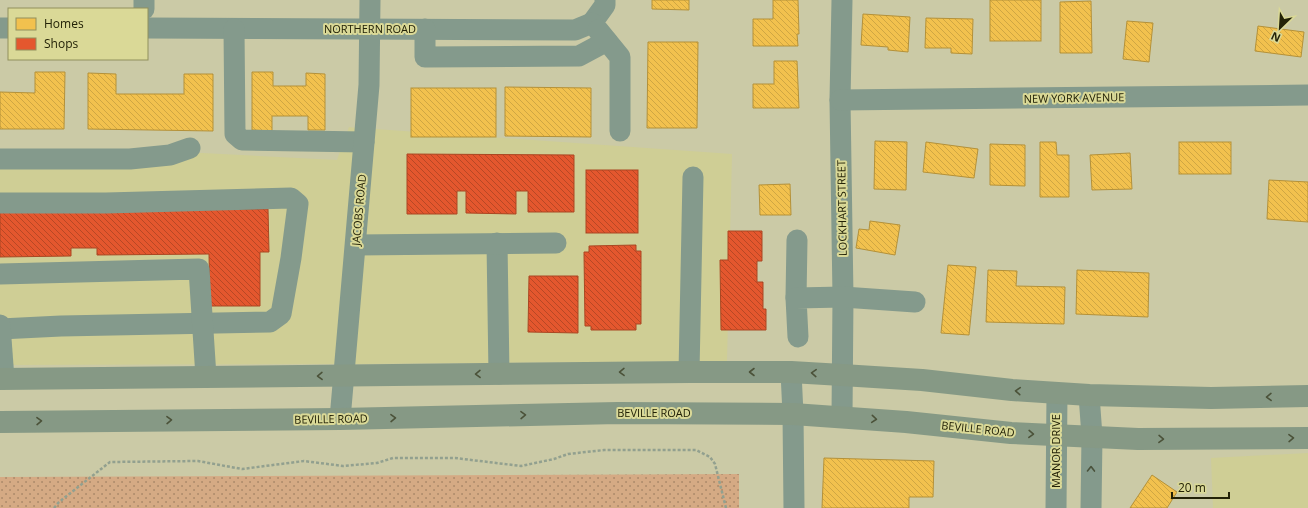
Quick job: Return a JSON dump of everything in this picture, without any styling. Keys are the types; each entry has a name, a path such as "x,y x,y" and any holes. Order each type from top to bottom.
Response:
{"main road":[{"path":"2,379 791,372 922,380 1012,390 1089,395 1204,398 1308,396"},
{"name":"BEVILLE ROAD","path":"0,422 340,419 634,413 793,414 842,416 1011,433 1193,439 1308,438"}],"street":[{"name":"JACOBS ROAD","path":"340,419 370,86 370,0"},
{"path":"605,0 605,5 592,23 620,57 620,131"},
{"name":"LOCKHART STREET","path":"842,0 840,100 843,297 842,416"},
{"name":"NORTHERN ROAD","path":"148,28 575,30 592,23"},
{"path":"234,29 235,134 242,140 364,142"},
{"path":"425,30 425,57 579,56 607,41"},
{"name":"NEW YORK AVENUE","path":"840,100 1308,95"},
{"path":"0,159 130,159 170,154 190,148"},
{"path":"689,372 693,177"},
{"path":"0,203 106,203 291,198 298,204 291,258 280,314 270,322 61,326 0,329"},
{"path":"798,240 796,298 798,337"},
{"path":"497,243 499,374"},
{"path":"356,245 556,243"},
{"path":"0,274 199,270 206,377"},
{"path":"796,298 843,297 915,302"},
{"path":"0,325 2,379"},
{"path":"791,372 794,508"},
{"name":"MANOR DRIVE","path":"1056,508 1057,393"},
{"path":"1089,395 1092,436 1091,508"}],"path":[{"path":"54,508 59,502 110,462 198,461 242,469 304,462 342,466 377,462 393,458 455,458 521,466 554,459 568,454 604,450 696,450 710,457 715,464 726,508"}],"shaded area":[{"path":"349,127 356,128 335,364 0,365 0,153 202,153 337,160"},
{"path":"375,129 732,154 727,361 355,364"},
{"path":"1308,453 1308,508 1213,508 1211,458"},
{"path":"739,474 739,508 0,508 0,477"}],"building: Homes":[{"path":"652,0 689,0 689,10 652,9"},
{"path":"773,0 798,0 798,46 753,46 753,19 773,19"},
{"path":"990,0 1041,0 1041,41 990,41"},
{"path":"1091,1 1092,53 1060,53 1060,2"},
{"path":"863,14 910,17 908,52 888,50 888,47 861,45"},
{"path":"926,18 973,19 972,54 951,53 951,48 925,48"},
{"path":"1127,21 1153,23 1149,62 1123,59"},
{"path":"1258,26 1304,32 1301,57 1255,51"},
{"path":"648,42 698,42 697,128 647,128"},
{"path":"774,61 797,61 799,108 753,108 753,84 774,84"},
{"path":"35,72 65,72 64,129 0,129 0,92 35,93"},
{"path":"252,72 273,72 273,86 306,86 306,73 325,74 325,130 308,130 308,116 272,116 272,131 252,130"},
{"path":"88,73 116,74 116,94 184,94 184,74 213,74 213,131 88,129"},
{"path":"505,87 591,88 591,137 505,136"},
{"path":"411,88 496,88 496,137 411,137"},
{"path":"875,141 907,142 906,190 874,189"},
{"path":"926,142 978,149 974,178 923,172"},
{"path":"1040,142 1056,142 1057,155 1069,155 1069,197 1040,197"},
{"path":"1179,142 1231,142 1231,174 1179,174"},
{"path":"990,144 1025,145 1025,186 990,185"},
{"path":"1130,153 1132,189 1092,190 1090,155"},
{"path":"1269,180 1308,182 1308,222 1267,219"},
{"path":"790,184 791,215 760,215 759,185"},
{"path":"870,221 900,225 895,255 856,248 859,229 869,230"},
{"path":"948,265 976,267 969,335 941,333"},
{"path":"988,270 1017,271 1016,286 1065,287 1064,324 986,322"},
{"path":"1077,270 1149,273 1148,317 1076,314"},
{"path":"824,458 934,461 933,497 909,497 909,508 822,508"},
{"path":"1152,475 1177,492 1167,508 1130,508"}],"building: Shops":[{"path":"407,154 574,155 574,212 528,212 528,191 516,191 516,214 466,213 466,191 457,191 457,214 407,214"},
{"path":"586,170 638,170 638,233 586,233"},
{"path":"268,209 269,252 260,252 260,306 210,306 209,254 97,255 97,248 71,248 71,256 0,257 0,211"},
{"path":"728,231 762,231 762,261 757,261 757,282 763,282 763,309 766,309 766,330 721,330 720,260 728,260"},
{"path":"636,245 636,251 641,251 641,324 636,324 636,330 591,330 591,326 585,326 584,252 589,252 589,246"},
{"path":"529,276 578,276 578,333 528,332"}]}
